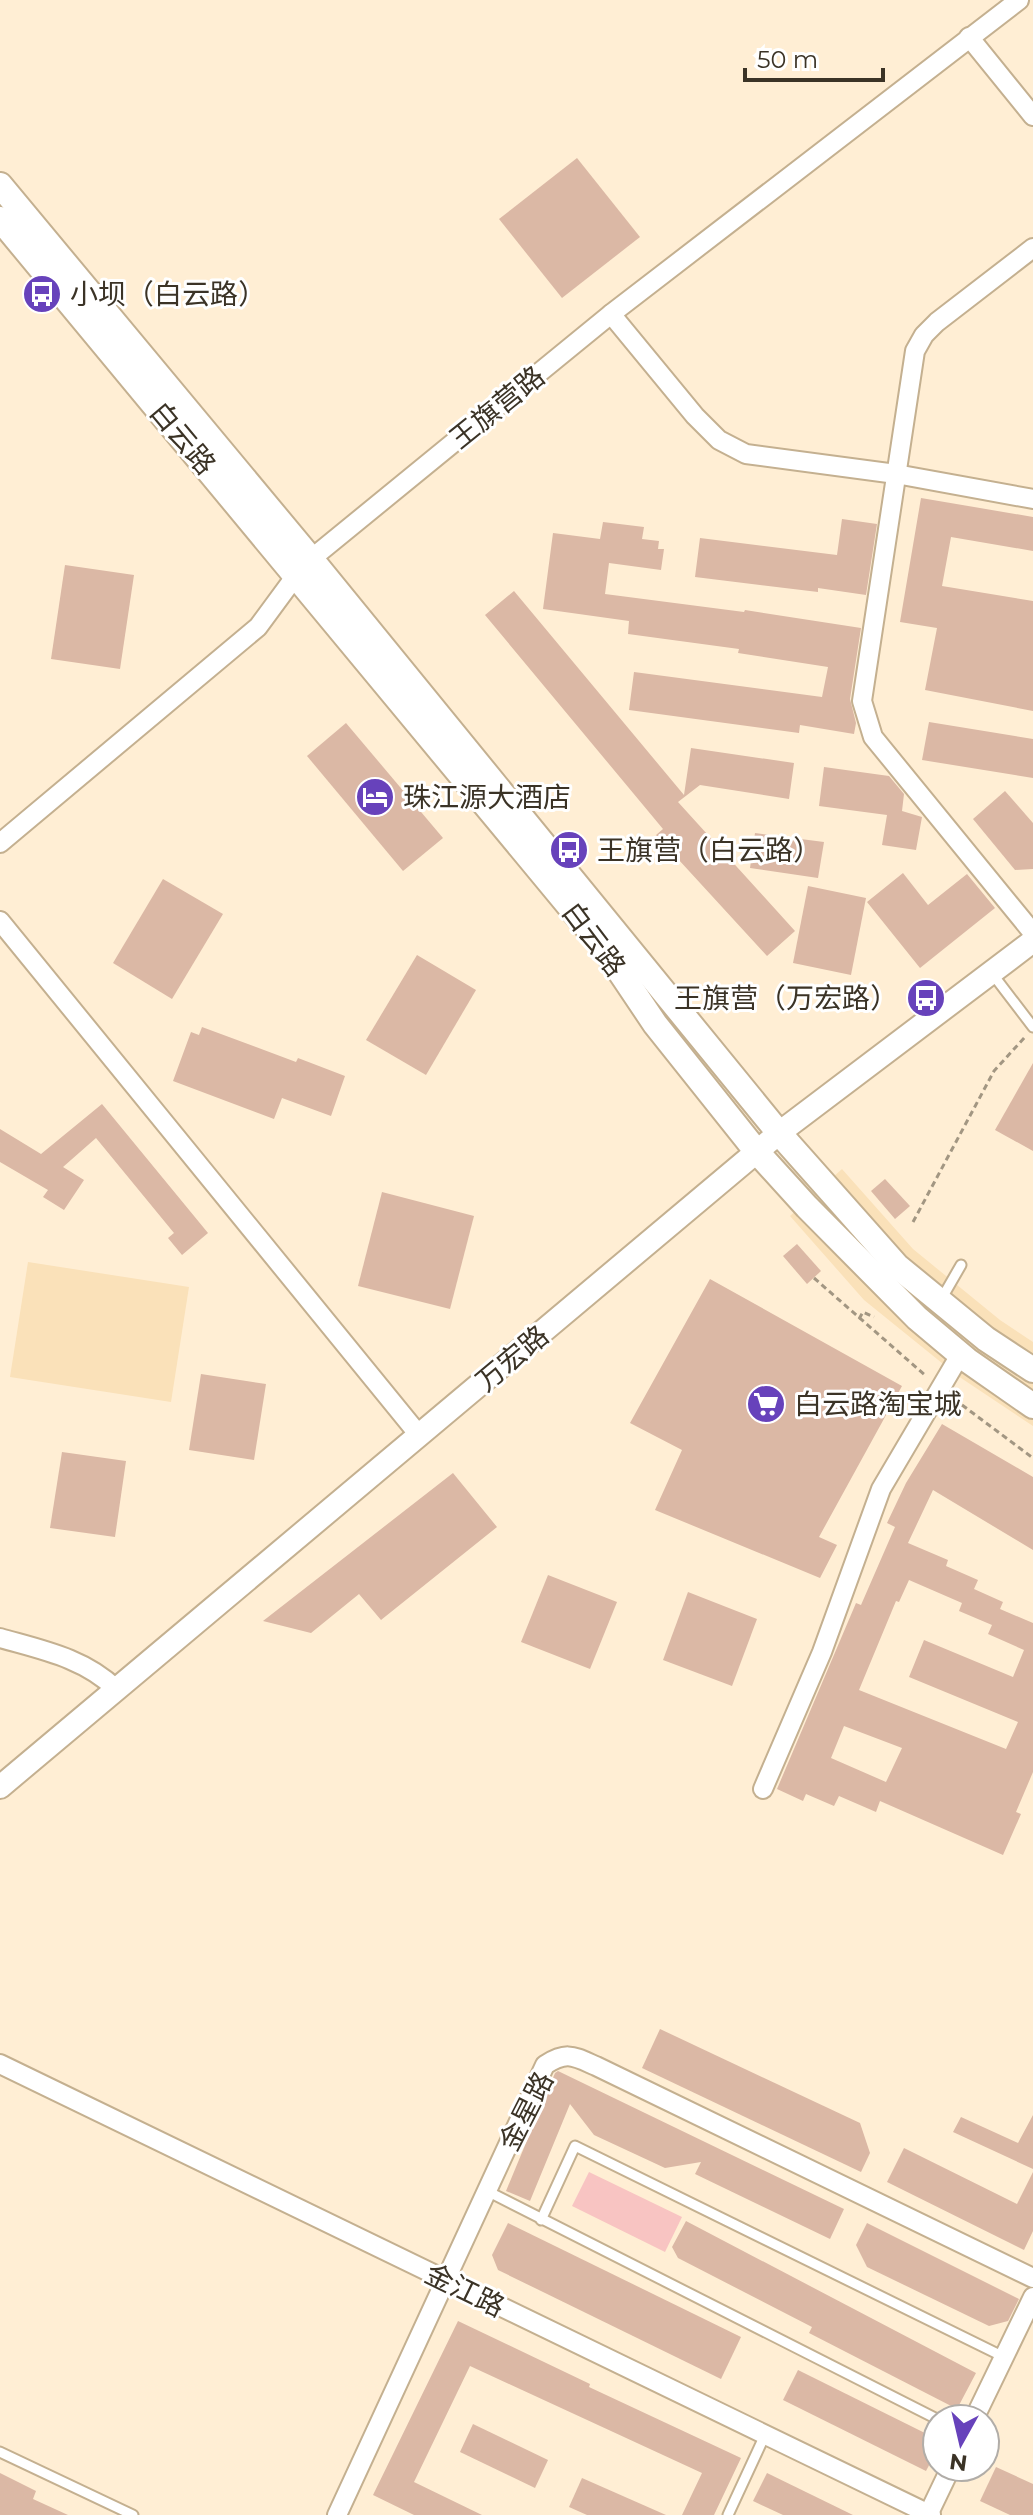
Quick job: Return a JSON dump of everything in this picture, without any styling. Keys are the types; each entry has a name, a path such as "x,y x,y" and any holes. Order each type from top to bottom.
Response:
{"main road":[{"name":"白云路","path":"0,185 604,948 655,1024 757,1152 873,1276 917,1318 960,1355 1033,1406"},
{"name":"白云路","path":"0,219 304,567 779,1133 897,1266 986,1339 1033,1370"}],"street":[{"name":"王旗营路","path":"0,843 258,627 304,567 611,314 1019,0"},
{"path":"969,37 1033,116"},
{"path":"1033,248 937,322 924,335 915,351 862,701 873,737 1033,933"},
{"path":"611,314 695,416 719,440 746,454 896,474 1033,499"},
{"path":"0,921 419,1435"},
{"name":"万宏路","path":"0,1787 779,1133 1033,941"},
{"path":"763,1789 822,1652 881,1489 960,1355"},
{"path":"0,1638 84,1664 116,1689"},
{"name":"金星路","path":"343,2513 444,2279 545,2065 560,2055 574,2056 1033,2278"},
{"name":"金江路","path":"0,2064 929,2515"},
{"path":"982,2403 1033,2297"},
{"path":"929,2515 944,2483"}],"lane":[{"path":"991,972 1033,1028"},
{"path":"940,1301 961,1265"},
{"path":"541,2220 575,2146 1004,2357"},
{"path":"486,2191 921,2411"},
{"path":"728,2515 766,2434"},
{"path":"0,2452 133,2515"}],"path":[{"path":"913,1222 994,1071 1033,1028"},
{"path":"814,1278 929,1378"},
{"path":"859,1319 863,1312 874,1317"},
{"path":"951,1396 1033,1458"}],"shaded area":[{"path":"842,1169 913,1249 1000,1320 1033,1342 1033,1426 958,1376 864,1300 790,1216"},
{"path":"28,1262 189,1287 171,1402 10,1377"},
{"path":"589,2172 682,2217 665,2252 572,2206"}],"building":[{"path":"577,158 640,237 562,298 499,219"},
{"path":"921,498 1033,517 1033,551 951,537 942,586 1033,601 1033,711 925,690 937,628 900,622"},
{"path":"842,519 877,524 866,595 695,577 700,538 837,555"},
{"path":"603,522 644,527 642,539 659,541 658,549 664,549 661,570 609,563 605,594 745,610 861,628 850,699 856,723 854,734 800,725 799,733 629,710 634,672 822,697 828,667 738,653 739,649 628,634 629,621 543,609 553,533 600,539"},
{"path":"65,565 134,575 120,669 51,659"},
{"path":"514,591 684,795 691,748 794,763 789,799 700,785 678,802 795,931 767,956 656,835 663,829 485,615"},
{"path":"929,722 1033,739 1033,778 922,760"},
{"name":"珠江源大酒店","path":"346,723 443,838 403,871 307,756"},
{"path":"824,767 889,776 904,794 902,811 922,817 916,850 882,845 887,815 819,806"},
{"path":"1005,791 1033,823 1033,869 1015,870 973,819"},
{"path":"755,833 824,842 818,878 750,868"},
{"path":"903,873 928,905 967,874 995,908 920,968 867,902"},
{"path":"163,879 223,914 172,999 113,963"},
{"path":"808,886 866,898 851,975 793,963"},
{"path":"417,955 476,990 426,1075 366,1040"},
{"path":"202,1027 296,1062 298,1058 345,1076 331,1116 282,1098 274,1119 173,1081 191,1032 199,1035"},
{"path":"1033,1063 1033,1151 995,1130"},
{"path":"102,1104 208,1233 182,1255 168,1238 174,1233 96,1138 63,1167 84,1180 64,1210 43,1197 48,1190 0,1162 0,1129 41,1154"},
{"path":"885,1179 910,1206 895,1219 871,1191"},
{"path":"382,1192 474,1216 450,1309 358,1286"},
{"path":"797,1244 821,1271 807,1284 783,1256"},
{"name":"白云路淘宝城","path":"710,1279 902,1386 819,1537 837,1545 820,1578 655,1510 682,1450 630,1423"},
{"path":"201,1374 266,1384 254,1460 189,1450"},
{"path":"942,1424 1033,1477 1033,1550 933,1490 908,1543 948,1560 946,1566 978,1580 974,1589 1003,1602 1000,1609 1033,1623 1033,1772 1016,1812 1021,1814 1003,1855 880,1801 876,1812 839,1796 834,1806 806,1794 803,1801 777,1789 856,1603 861,1605 895,1527 887,1523 906,1483","holes":["909,1580 962,1603 959,1611 992,1625 988,1634 1024,1650 1013,1677 924,1640 909,1677 1018,1722 1006,1749 859,1690 896,1601 899,1602","844,1726 902,1748 886,1782 831,1758"]},
{"path":"62,1452 126,1461 115,1537 50,1528"},
{"path":"453,1473 497,1527 381,1620 359,1594 311,1633 263,1621"},
{"path":"548,1575 617,1602 590,1669 521,1642"},
{"path":"688,1592 757,1619 732,1686 663,1660"},
{"path":"660,2029 860,2123 870,2153 861,2172 642,2068"},
{"path":"558,2071 844,2209 830,2239 695,2174 701,2162 665,2168 594,2135 570,2104 530,2201 506,2191"},
{"path":"1033,2115 1033,2169 953,2132 961,2117 1018,2143"},
{"path":"904,2148 1017,2204 1033,2172 1033,2231 1024,2250 887,2182"},
{"path":"686,2221 976,2373 960,2403 945,2403 809,2333 812,2327 678,2258 672,2247"},
{"path":"508,2223 741,2337 721,2379 498,2270 492,2255"},
{"path":"867,2223 1019,2299 1008,2321 989,2326 867,2267 856,2245"},
{"path":"458,2321 741,2458 714,2515 682,2515 702,2473 470,2366 414,2482 482,2515 414,2515 373,2495"},
{"path":"798,2370 921,2431 921,2469 783,2400"},
{"path":"473,2424 548,2460 535,2488 460,2452"},
{"path":"1001,2469 1033,2484 1033,2515 1010,2515 980,2501 988,2483 1001,2483"},
{"path":"0,2473 36,2491 33,2499 68,2515 0,2515"},
{"path":"767,2473 853,2515 783,2515 753,2501"},
{"path":"582,2478 666,2515 587,2515 569,2507"}],"place":[{"name":"小坝（白云路）","path":"42,294"},
{"name":"珠江源大酒店","path":"375,797"},
{"name":"王旗营（白云路）","path":"569,850"},
{"name":"王旗营（万宏路）","path":"926,998"},
{"name":"白云路淘宝城","path":"766,1404"}]}
